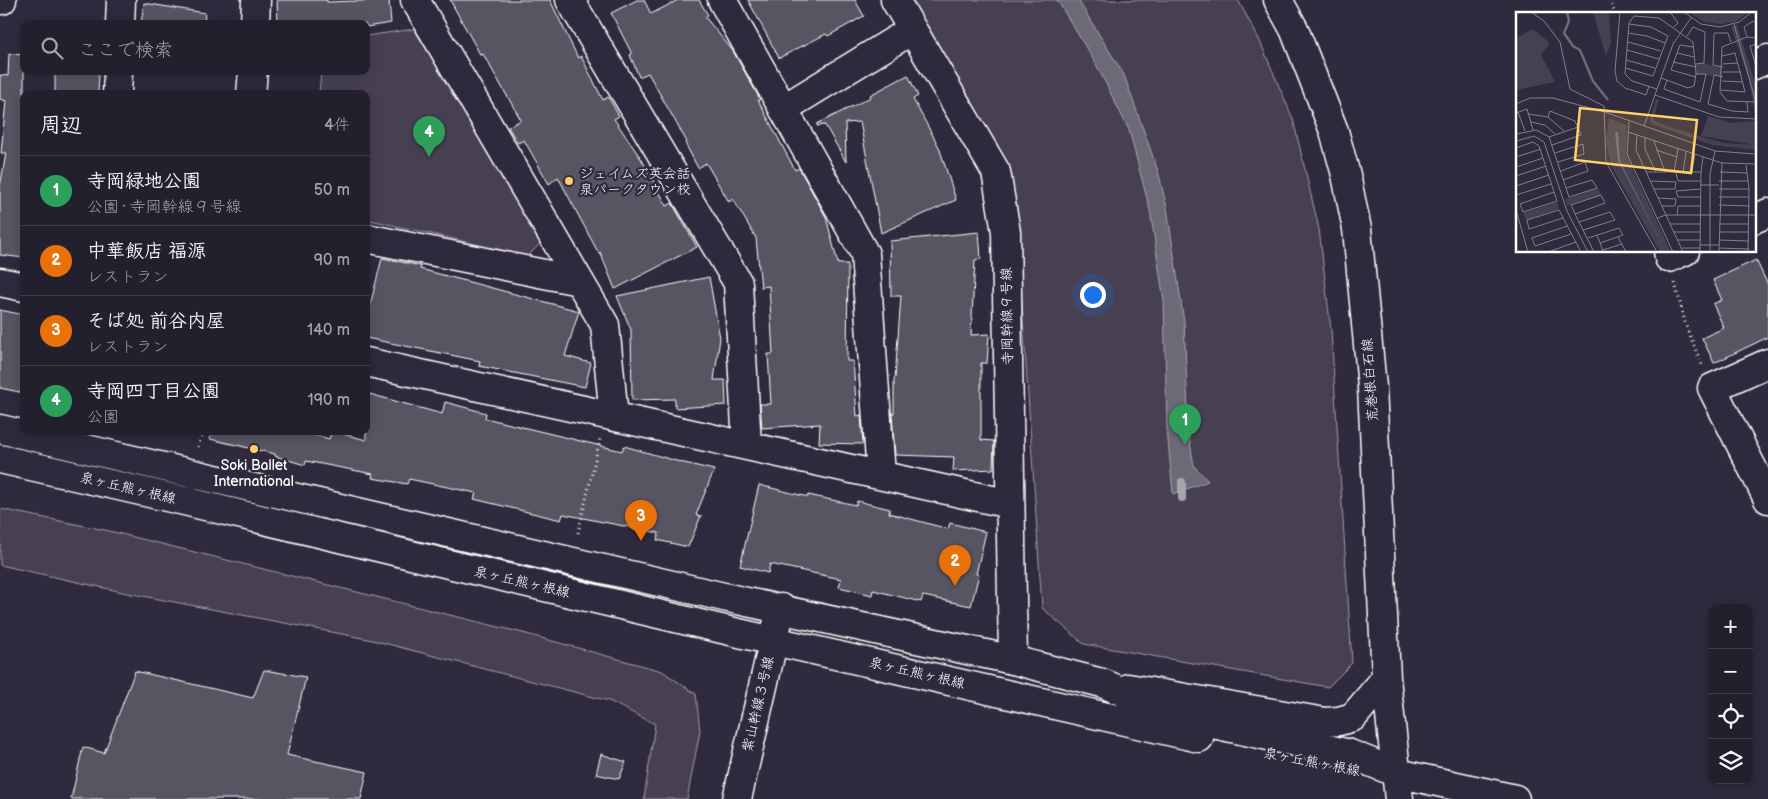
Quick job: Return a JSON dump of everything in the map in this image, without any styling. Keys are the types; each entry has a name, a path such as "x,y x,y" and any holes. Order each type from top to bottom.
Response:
{"street":[{"path":"120,20 121,0"},
{"path":"255,20 256,0"},
{"path":"415,0 605,325 610,416"},
{"path":"570,0 738,284 747,446"},
{"path":"722,0 865,254 880,475"},
{"name":"寺岡幹線９号線","path":"894,0 996,172 1006,232 1013,660"},
{"name":"荒巻根白石線","path":"1278,0 1294,29 1334,131 1346,175 1356,229 1372,387 1386,678 1398,786"},
{"path":"783,109 912,30"},
{"path":"1756,64 1768,59"},
{"path":"116,90 118,75"},
{"path":"251,90 253,75"},
{"path":"1756,218 1768,213"},
{"path":"370,239 579,281"},
{"path":"0,282 20,286"},
{"path":"370,363 1010,504"},
{"path":"1768,363 1712,388 1768,499"},
{"name":"泉ヶ丘熊ヶ根線","path":"0,429 20,434"},
{"name":"泉ヶ丘熊ヶ根線","path":"26,435 724,597 1013,660 1102,683 1186,718 1350,754 1398,786"},
{"name":"泉ヶ丘熊ヶ根線","path":"0,459 773,640 1349,772 1398,786"},
{"name":"紫山幹線３号線","path":"736,799 781,608"},
{"path":"1102,683 1325,722 1340,721 1353,717 1386,678"},
{"path":"1398,786 1515,799"}],"path":[{"path":"1674,254 1686,326 1712,388"},
{"path":"578,533 610,416"},
{"path":"198,447 202,435"}],"shaded area":[{"path":"905,0 1238,0 1259,39 1293,119 1319,229 1331,330 1352,663 1328,687 1084,644 1042,608 1018,242"},
{"path":"1057,0 1078,0 1124,75 1158,171 1167,208 1184,322 1189,436 1194,466 1208,481 1173,494 1167,429 1164,301 1150,210 1129,130 1096,64"},
{"path":"414,29 544,240 528,256 370,220 370,90 319,90 321,75 370,75 370,35"},
{"path":"0,509 105,530 523,633 662,671 696,694 700,731 687,799 644,799 655,724 609,701 368,639 127,593 0,565"}],"building":[{"path":"277,0 327,0 327,2 389,0 391,23 370,26 370,20 278,20"},
{"path":"450,0 550,0 578,58 581,56 603,100 608,97 619,116 614,119 642,160 667,206 672,203 697,247 615,289 600,252 599,254 558,177 549,184 524,140 518,143 508,127 521,120 483,54 481,56"},
{"path":"637,0 644,0 651,14 678,0 699,0 708,15 705,17 733,51 760,99 758,100 795,170 799,168 826,217 838,264 848,264 847,361 853,361 857,416 861,415 863,444 819,443 820,424 762,428 760,404 771,404 768,354 773,354 769,286 761,287 756,238 733,199 729,202 706,163 698,168 685,143 687,142 648,73 639,77 630,55 632,54 611,13"},
{"path":"748,0 855,0 864,16 828,36 826,34 779,58"},
{"path":"144,3 205,13 204,20 142,20"},
{"path":"9,54 20,55 20,75 24,75 24,90 20,90 20,258 0,255 0,187 6,153 1,153 6,101 0,99 0,75 8,76"},
{"path":"55,75 99,75 98,90 55,90"},
{"path":"908,75 918,96 913,99 939,147 956,200 881,233 860,122 845,123 846,162 825,125 817,126 817,124 871,97 870,95"},
{"path":"979,232 981,259 975,260 971,335 989,334 987,363 981,363 981,440 994,441 993,469 953,471 954,457 895,455 892,414 894,413 894,378 901,296 891,296 890,241"},
{"path":"382,258 421,266 420,269 579,311 565,356 591,363 585,387 479,366 480,361 370,339 370,306"},
{"path":"1756,260 1768,285 1768,337 1714,363 1702,338 1724,328 1713,304 1722,300 1713,280"},
{"path":"709,277 720,338 714,380 725,380 726,405 675,408 675,399 632,400 631,330 617,296"},
{"path":"0,310 20,314 20,392 0,388"},
{"path":"370,394 442,414 445,402 486,413 485,418 622,451 624,446 714,470 696,515 701,516 688,547 657,540 659,533 563,514 561,520 474,499 476,493 409,479 407,484 372,478 373,474 306,461 305,465 275,456 275,454 210,439 210,435 316,435 329,439 330,435 347,435 366,440 366,435 370,435"},
{"path":"759,485 808,497 808,495 856,505 857,501 890,509 889,513 948,529 950,523 986,532 971,606 923,596 921,602 873,590 872,595 839,587 841,579 770,564 768,573 740,566"},
{"path":"264,670 306,677 287,755 367,772 361,799 71,799 83,747 104,753 135,671 253,698"},
{"path":"601,754 626,762 619,779 596,774"}],"waterway":[{"path":"1182,482 1182,498"}],"place":[{"name":"寺岡四丁目公園","path":"429,157"},
{"name":"ジェイムズ英会話 泉パークタウン校","path":"569,181"},
{"name":"寺岡緑地公園","path":"1185,445"},
{"name":"Soki Ballet International","path":"254,449"},
{"name":"そば処 前谷内屋","path":"641,541"},
{"name":"中華飯店 福源","path":"955,586"}]}
